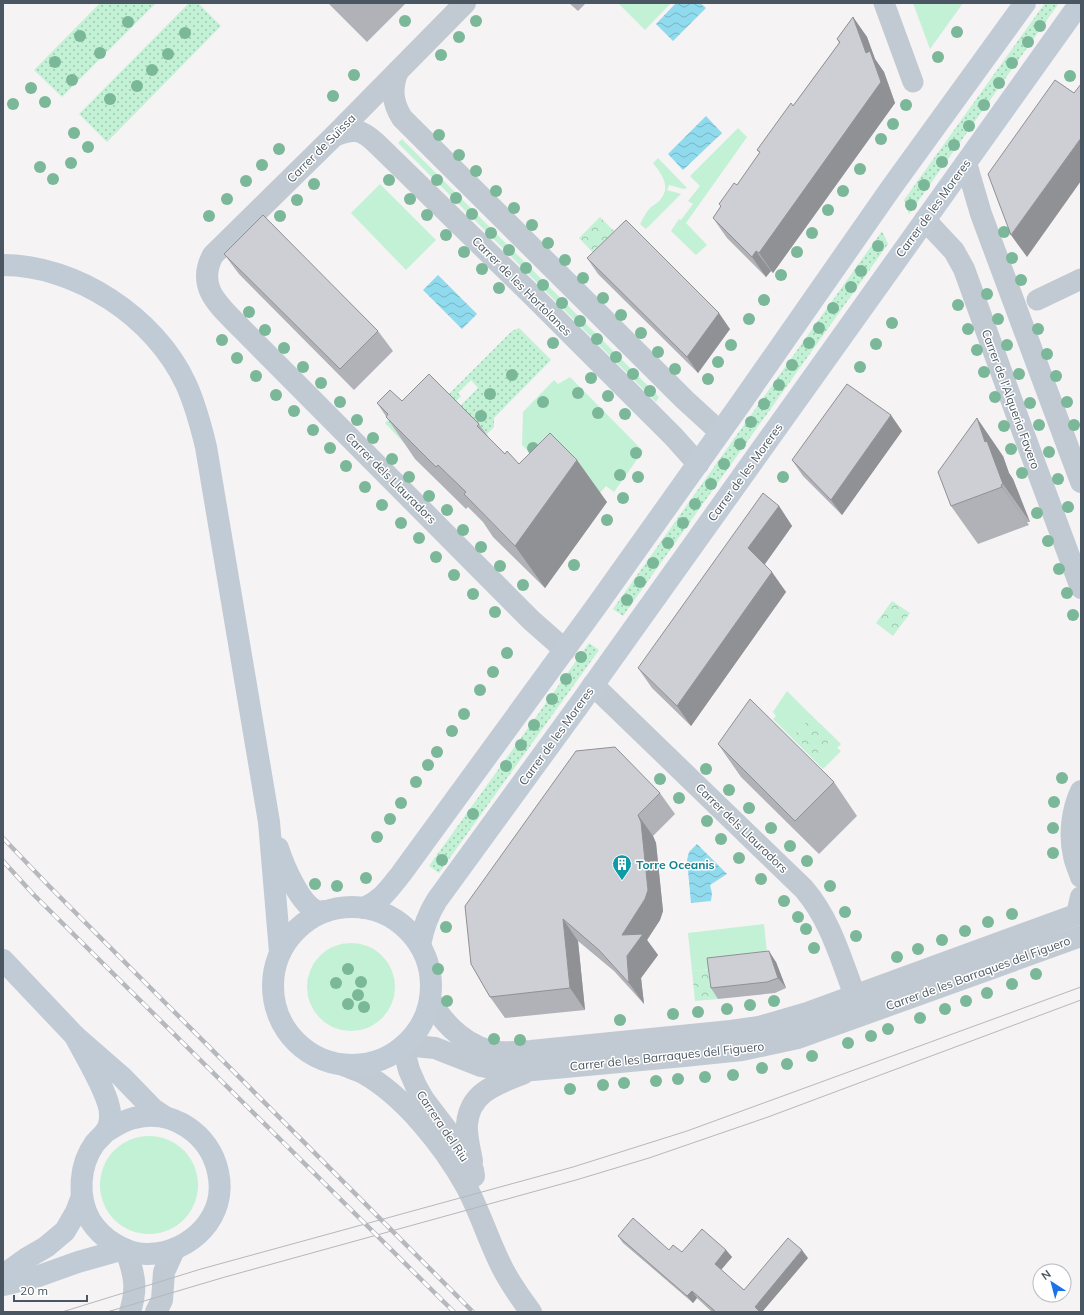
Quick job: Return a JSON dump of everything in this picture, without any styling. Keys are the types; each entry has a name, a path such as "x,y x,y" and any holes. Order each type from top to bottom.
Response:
{"main road":[{"path":"364,908 376,903 402,874 565,650 698,464 891,188 1025,3"},
{"name":"Carrer de les Moreres","path":"420,945 426,920 437,900 1080,3"},
{"path":"3,265 18,265 46,270 78,281 109,299 134,317 155,337 170,357 185,383 199,417 206,448 269,822 280,952"},
{"path":"269,822 282,861 298,892 308,905 316,911 326,912"},
{"path":"340,908 364,908 380,912 404,926 420,945 429,968 431,987 430,999 424,1018 411,1039 404,1046 392,1055 368,1064 343,1065 319,1059 298,1046 281,1024 273,998 274,970 280,952 287,940 302,925 326,912 340,908"},
{"path":"3,960 75,1036 122,1076 153,1109 165,1117"},
{"path":"75,1036 105,1094 110,1115 107,1131"},
{"path":"150,1116 165,1117 181,1122 194,1131 206,1143 214,1157 219,1172 220,1189 217,1205 210,1220 200,1233 190,1241 174,1250 159,1254 144,1254 125,1249 108,1240 98,1231 90,1220 85,1209 82,1196 82,1178 86,1160 95,1144 107,1131 134,1118 150,1116"},
{"path":"3,1275 46,1247 65,1231 76,1212 82,1196"},
{"path":"3,1285 36,1277 78,1262 125,1249"}],"street":[{"name":"Carrer de Suïssa","path":"218,304 210,292 206,274 208,264 213,255 334,136 465,3"},
{"path":"884,3 913,82"},
{"path":"398,71 392,90 393,99 402,118 685,400 720,432"},
{"name":"Carrer de les Hortolanes","path":"334,136 344,132 362,132 376,143 533,296 698,464"},
{"path":"966,163 981,214 1081,482"},
{"name":"Carrer de l'Alqueria Favero","path":"925,220 954,250 964,269 1081,588"},
{"path":"1037,300 1081,279"},
{"name":"Carrer dels Llauradors","path":"218,304 531,620 565,650"},
{"name":"Carrer dels Llauradors","path":"593,684 811,897 822,912 856,996"},
{"path":"1081,791 1073,820 1071,839 1074,857 1081,877"},
{"name":"Carrer de les Barraques del Figuero","path":"430,999 435,1010 456,1033 478,1046 501,1052 531,1051 731,1031 752,1028 789,1019 856,996 1080,908"},
{"name":"Carrer de les Barraques del Figuero","path":"404,1046 435,1048 481,1066 497,1069 533,1070 742,1050 777,1043 825,1029 1081,936"},
{"name":"Carrera del Riu","path":"404,1046 409,1070 416,1086 424,1100 455,1141 473,1170 486,1230"},
{"name":"Carrera del Riu","path":"343,1065 362,1072 378,1082 398,1099 425,1127 455,1168 466,1187 499,1261 531,1312"},
{"path":"473,1170 467,1125 470,1112 476,1099 487,1089 533,1070"},
{"path":"125,1249 133,1270 135,1282 135,1296 130,1312"},
{"path":"156,1312 162,1300 164,1272 174,1250"}],"green space":[{"path":"100,3 156,3 62,97 34,70"},
{"path":"189,3 198,3 221,26 107,142 79,114"},
{"path":"618,3 671,3 645,30"},
{"path":"913,3 963,3 930,49"},
{"path":"1045,3 1059,3 909,214 904,200"},
{"path":"738,128 747,137 686,223 707,245 696,255 671,231 679,219 681,220 693,204 688,201 700,186 690,176"},
{"path":"402,139 659,397 656,402 398,143"},
{"path":"658,158 687,188 684,189 669,185 667,190 681,194 646,229 640,224 651,207 660,200 665,190 664,180 653,163"},
{"path":"380,184 436,240 406,270 351,213"},
{"path":"600,217 620,237 599,259 579,238"},
{"path":"882,231 888,244 623,616 613,609"},
{"path":"519,328 551,360 494,418 494,427 484,437 457,409 478,388 471,380 458,393 461,396 448,410 406,445 385,423 426,381 444,399 512,331"},
{"path":"570,377 643,451 614,492 606,486 599,494 569,492 522,445 523,412 554,380 558,384"},
{"path":"892,601 910,613 893,636 876,623"},
{"path":"589,643 599,650 439,873 429,866"},
{"path":"787,691 812,716 794,735 815,756 834,737 841,744 837,748 841,751 823,769 773,719 776,716 773,712"},
{"path":"812,716 834,737 815,756 794,735"},
{"path":"764,924 768,963 692,971 688,933"},
{"path":"342,943 360,943 376,950 388,962 395,978 395,996 388,1012 376,1024 360,1031 342,1031 326,1024 314,1012 307,996 307,978 314,962 326,950"},
{"path":"715,969 718,999 695,1001 692,971"},
{"path":"149,1136 168,1139 184,1150 195,1166 198,1185 195,1204 184,1220 168,1231 149,1234 130,1231 114,1220 103,1204 100,1185 103,1166 114,1150 130,1139"}],"water":[{"path":"676,3 700,3 706,8 673,41 656,24"},
{"path":"706,116 722,133 683,170 668,154"},
{"path":"438,275 477,314 462,329 423,290"},
{"path":"697,844 727,874 710,885 712,893 711,901 691,903 687,860 689,852"}],"building":[{"path":"853,17 866,53 870,51 881,82 759,253 756,251 752,257 713,218 721,206 719,204 734,183 737,185 760,152 757,150 791,103 793,106 840,42 837,39"},
{"path":"1055,80 1074,93 1081,84 1081,138 1011,235 988,174"},
{"path":"263,215 378,331 340,369 224,254"},
{"path":"626,220 719,313 687,357 587,258"},
{"path":"429,374 479,424 477,426 505,454 507,451 519,464 550,433 577,460 515,546 464,494 466,492 438,465 436,467 386,417 388,414 377,403 390,390 402,401"},
{"path":"847,384 891,415 831,500 792,460"},
{"path":"977,418 985,442 987,441 1003,484 1001,485 1002,487 951,506 938,472"},
{"path":"763,493 779,506 748,548 772,572 677,706 638,668"},
{"path":"750,699 834,782 795,821 718,744"},
{"path":"615,747 660,793 638,815 641,822 648,890 645,899 622,935 643,934 627,956 629,983 599,950 563,919 570,988 490,997 471,964 465,906 576,751"},
{"path":"769,951 778,978 767,982 711,988 707,958"},
{"path":"633,1218 669,1250 673,1245 682,1252 702,1229 726,1250 715,1264 744,1290 788,1238 802,1250 755,1307 760,1312 716,1312 692,1291 687,1296 618,1236"}],"tram line":[{"path":"62,1312 201,1269 573,1167 687,1131 1081,987"},
{"path":"107,1312 225,1277 576,1180 649,1158 768,1117 1081,1000"}],"railway":[{"path":"3,838 473,1312"},
{"path":"3,861 34,895 454,1312"}],"place":[{"name":"Torre Oceanis","path":"622,881"}]}
